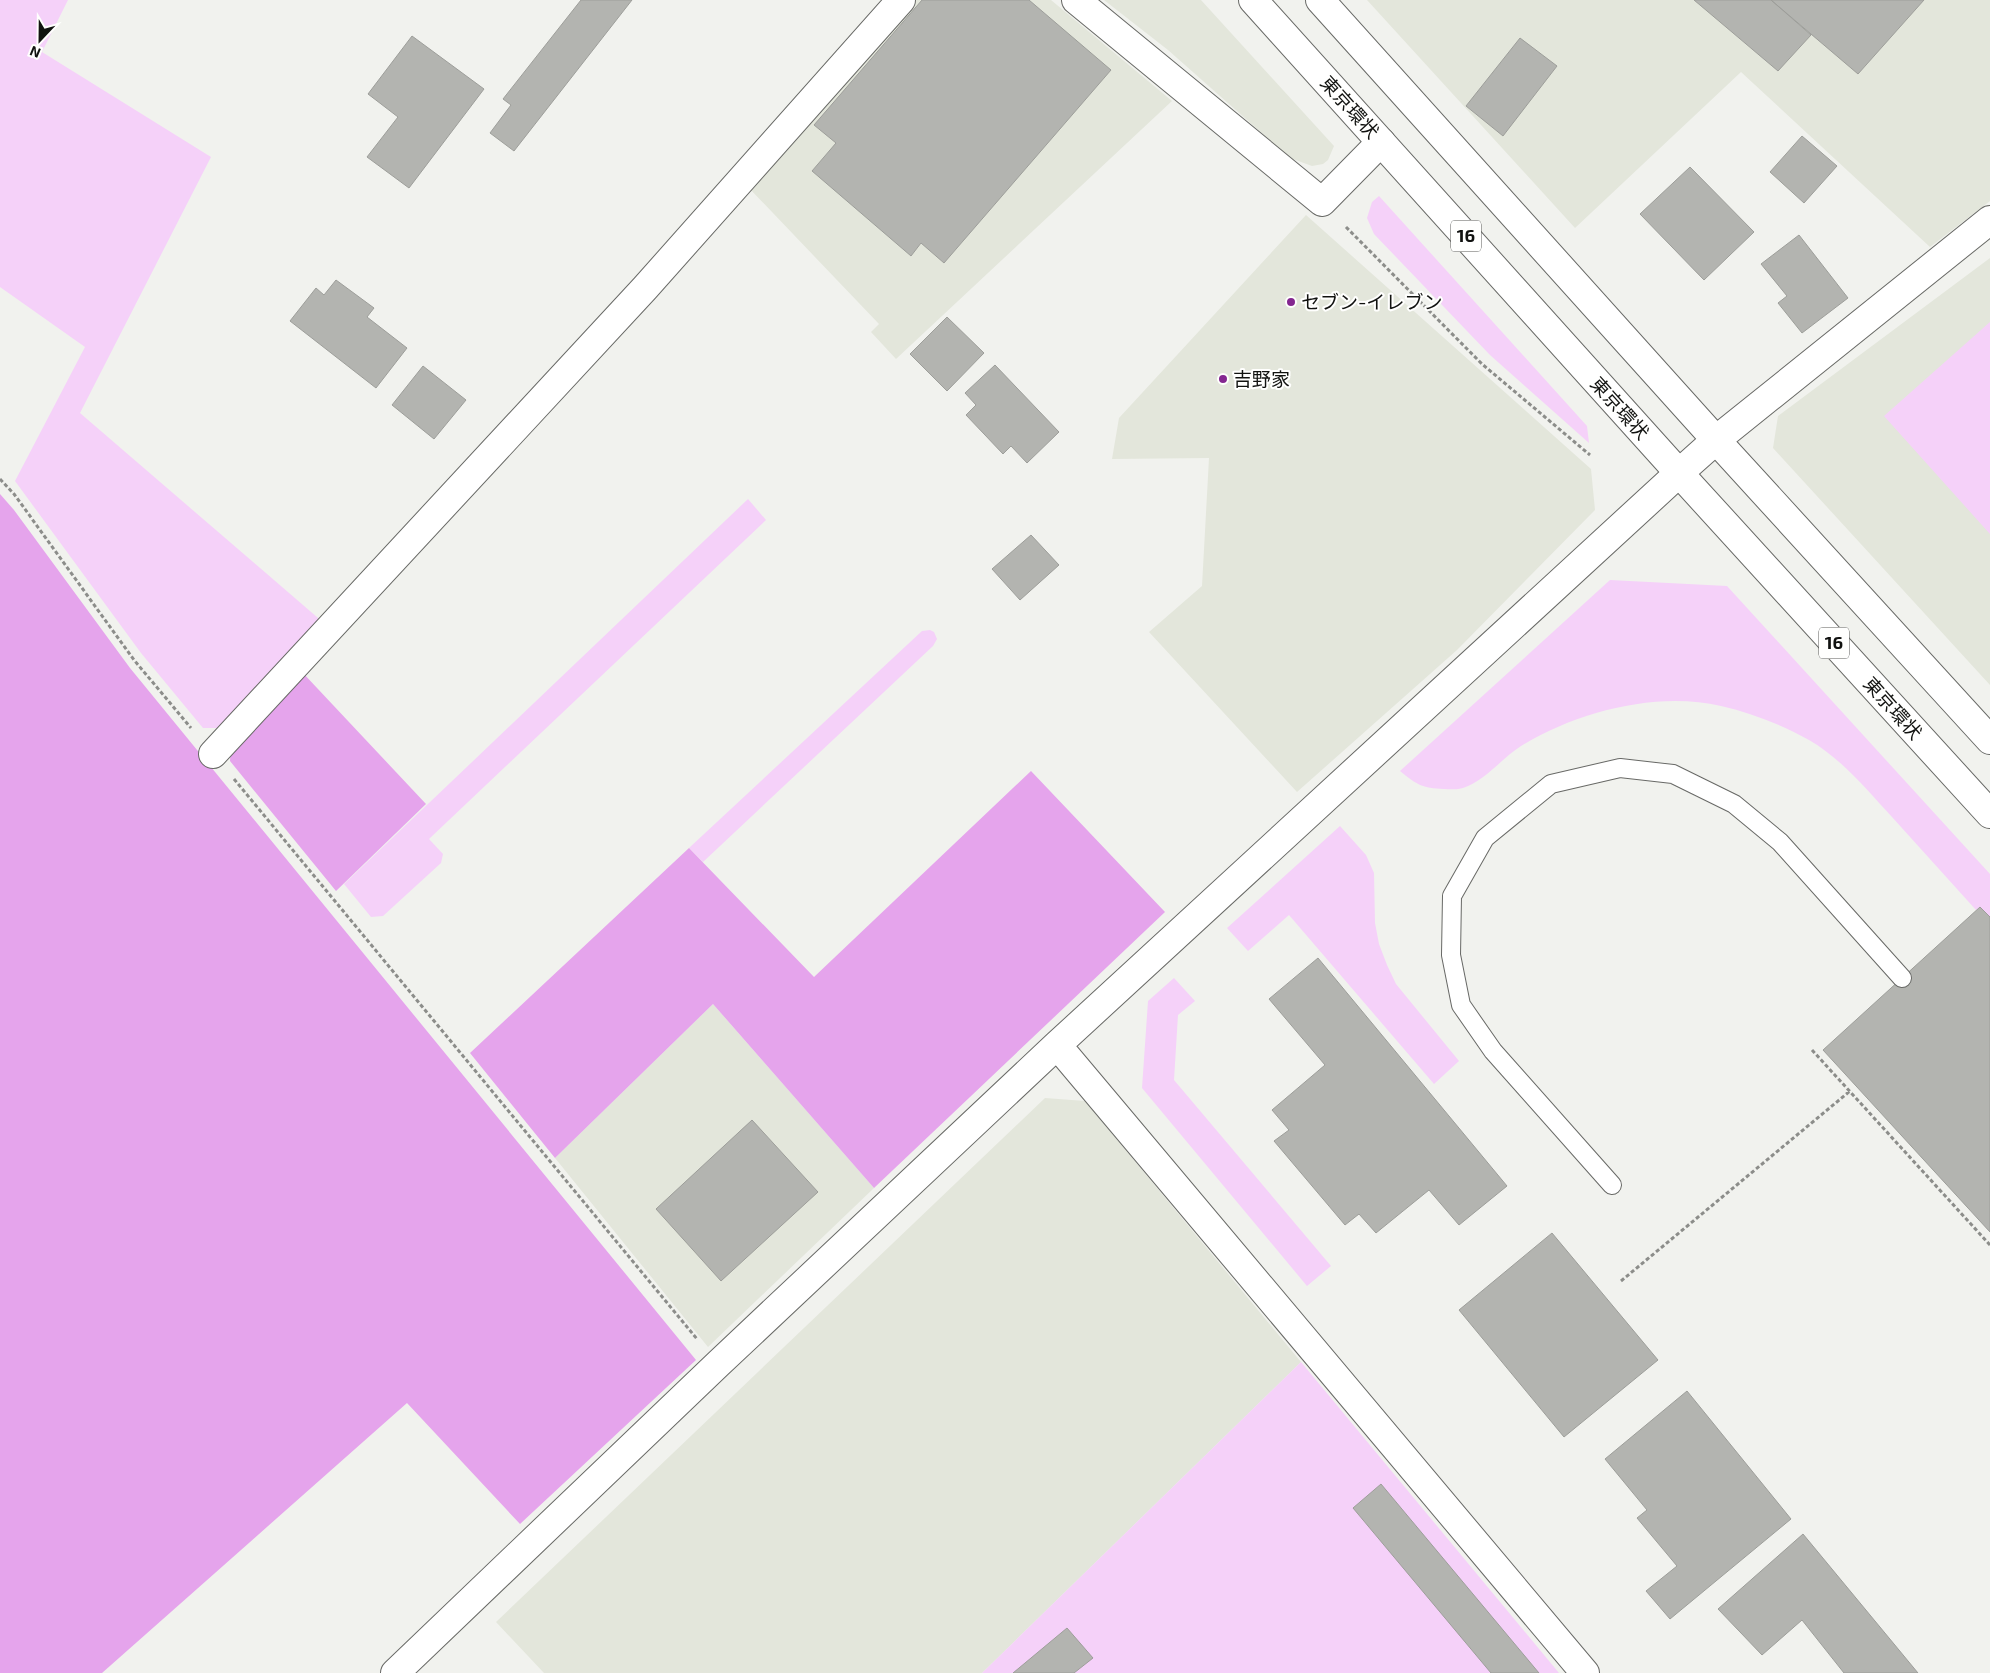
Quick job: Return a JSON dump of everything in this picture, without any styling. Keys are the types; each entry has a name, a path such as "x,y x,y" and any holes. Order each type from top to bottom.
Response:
{"main road":[{"path":"213,754 645,288 901,0"},
{"path":"1076,0 1322,202 1381,142"},
{"name":"東京環状","path":"1253,0 1679,473 1990,814"},
{"path":"1320,0 1716,440 1990,740"},
{"path":"395,1673 718,1364 1057,1046 1679,473 1716,440 1990,220"},
{"path":"1057,1046 1585,1673"}],"lane":[{"path":"1612,1185 1492,1051 1461,1005 1451,955 1452,896 1485,838 1551,784 1620,768 1673,774 1734,804 1780,842 1902,978"}],"path":[{"path":"1322,202 1482,364 1590,455"},
{"path":"0,479 14,494 134,660 718,1364"},
{"path":"1812,1050 1990,1245"},
{"path":"1621,1281 1850,1092"}],"shaded area":[{"path":"0,0 68,0 42,52 211,157 80,413 325,624 221,728 203,728 141,653 15,481 85,347 0,287"},
{"path":"915,0 1051,0 1172,101 896,359 871,332 879,324 749,188"},
{"path":"1104,0 1201,0 1334,146 1328,160 1323,164 1312,166 1290,158 1168,50"},
{"path":"1367,0 1990,0 1990,201 1930,247 1741,72 1575,228"},
{"path":"1379,196 1587,426 1589,443 1490,355 1374,234 1367,218 1372,202"},
{"path":"1306,215 1591,469 1595,510 1457,650 1297,792 1149,632 1202,586 1209,458 1112,459 1119,418"},
{"path":"1990,258 1990,685 1773,448 1778,416"},
{"path":"1990,322 1990,534 1884,416"},
{"path":"0,494 14,510 130,668 696,1360 520,1524 407,1403 102,1673 0,1673"},
{"path":"748,499 766,520 429,839 443,854 441,863 383,916 371,917 344,884"},
{"path":"1610,580 1727,586 1990,874 1990,917 1980,907 1976,910 1863,786 1832,756 1809,740 1788,729 1755,716 1721,706 1696,702 1670,701 1644,703 1592,714 1567,723 1521,746 1486,775 1461,789 1425,787 1400,771"},
{"path":"930,630 934,632 937,639 933,646 703,862 689,848 922,631"},
{"path":"302,672 426,804 336,891 230,761 231,743"},
{"path":"1031,771 1165,912 874,1188 713,1004 555,1158 470,1053 689,848 814,977"},
{"path":"1340,826 1366,855 1374,873 1375,923 1379,944 1396,984 1459,1061 1434,1084 1289,915 1248,951 1227,928"},
{"path":"1174,978 1195,1001 1178,1015 1174,1080 1331,1266 1307,1286 1142,1088 1148,1001"},
{"path":"713,1004 874,1188 708,1347 555,1158"},
{"path":"1045,1098 1085,1101 1301,1362 982,1673 544,1673 496,1622"},
{"path":"1301,1362 1559,1673 982,1673"}],"building":[{"path":"581,0 632,0 514,151 490,133 511,105 503,99"},
{"path":"922,0 1029,0 1111,70 944,263 921,243 911,256 812,171 836,143 814,125"},
{"path":"1694,0 1771,0 1811,35 1778,71"},
{"path":"1771,0 1924,0 1858,74"},
{"path":"412,36 484,89 409,188 367,157 398,117 368,94"},
{"path":"1520,38 1557,66 1503,136 1466,106"},
{"path":"1802,136 1837,166 1804,203 1770,172"},
{"path":"1690,167 1754,232 1704,280 1640,214"},
{"path":"1799,235 1848,298 1802,333 1778,303 1787,296 1761,264"},
{"path":"336,280 374,308 367,317 407,348 376,388 290,321 316,288 324,295"},
{"path":"947,317 984,353 947,391 910,354"},
{"path":"995,365 1059,432 1027,463 1011,446 1003,454 966,415 976,405 965,393"},
{"path":"423,366 466,400 434,439 392,405"},
{"path":"1031,535 1059,565 1020,600 992,569"},
{"path":"1980,907 1990,917 1990,1232 1823,1050"},
{"path":"1318,958 1507,1186 1459,1225 1429,1190 1376,1233 1359,1214 1345,1225 1274,1141 1289,1130 1272,1110 1325,1065 1269,999"},
{"path":"752,1120 818,1192 721,1281 656,1209"},
{"path":"1552,1233 1658,1360 1564,1437 1459,1310"},
{"path":"1687,1391 1791,1519 1670,1619 1646,1591 1677,1566 1637,1518 1647,1510 1605,1459"},
{"path":"1381,1484 1539,1673 1491,1673 1353,1508"},
{"path":"1803,1534 1918,1673 1844,1673 1802,1620 1762,1655 1718,1609"},
{"path":"1067,1628 1093,1658 1074,1673 1013,1673"}],"place":[{"name":"セブン-イレブン","path":"1291,302"},
{"name":"吉野家","path":"1223,379"}]}
